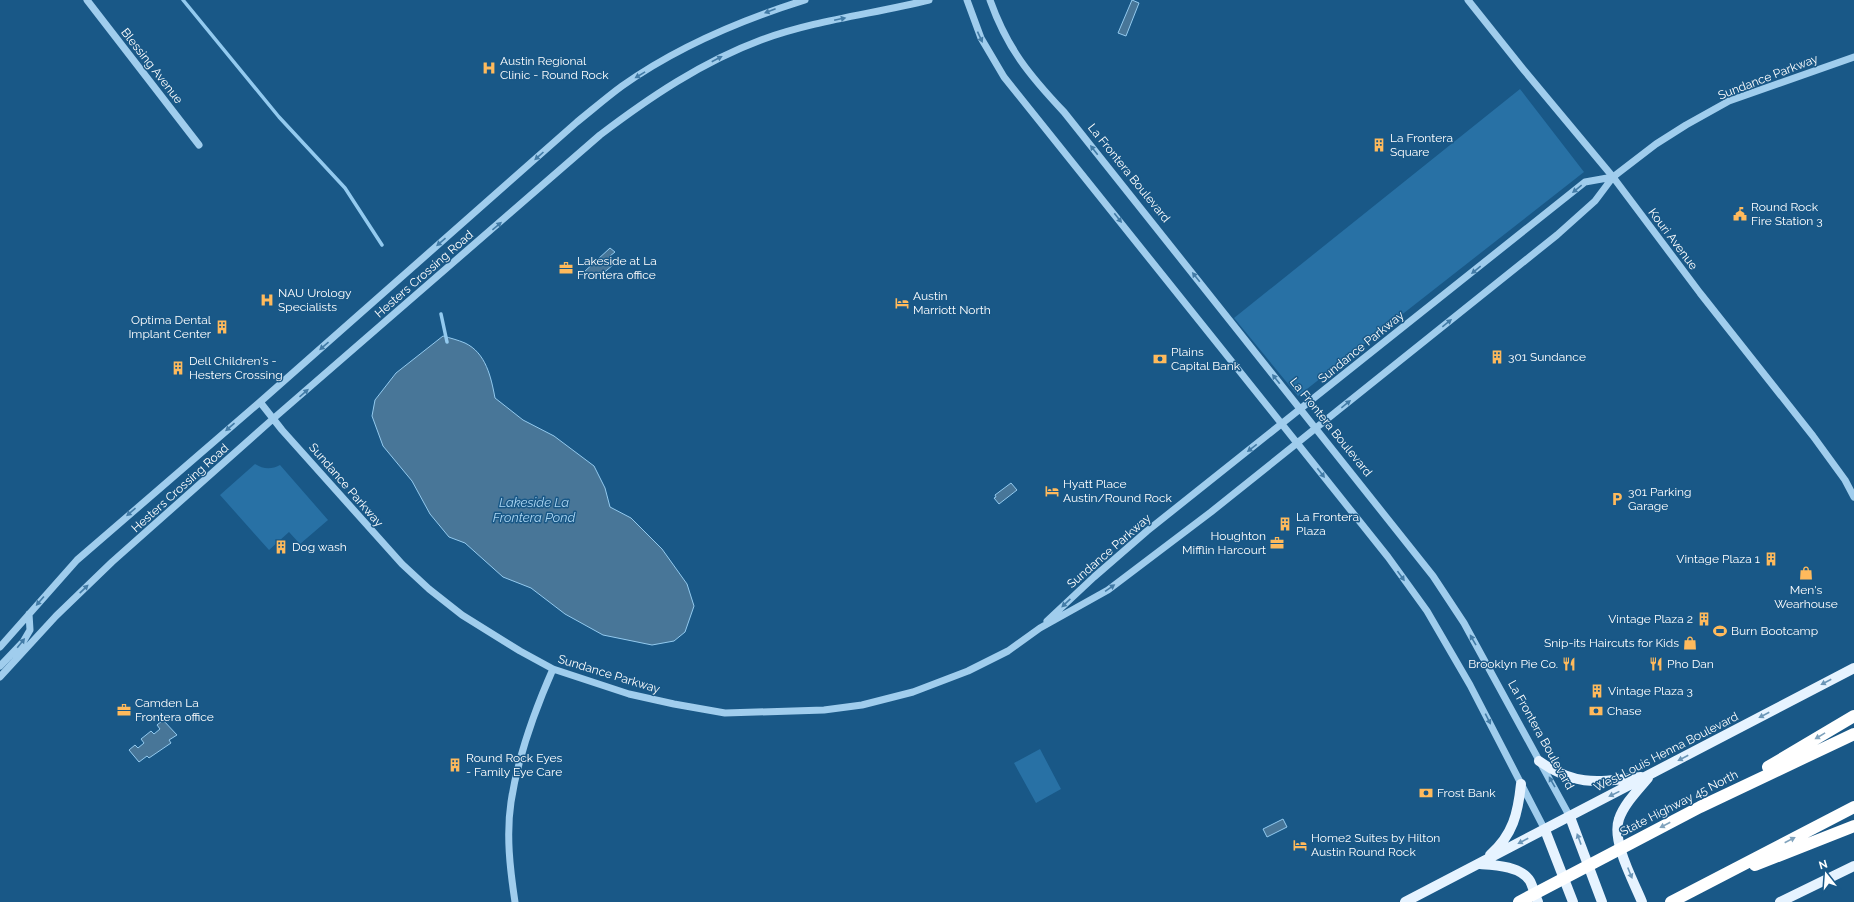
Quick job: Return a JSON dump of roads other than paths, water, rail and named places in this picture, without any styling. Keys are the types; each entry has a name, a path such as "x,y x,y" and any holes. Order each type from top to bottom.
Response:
{"highway":[{"path":"1700,807 1854,716"},
{"name":"State Highway 45 North","path":"1519,902 1700,807 1854,734"},
{"path":"1671,902 1854,807"},
{"path":"1693,890 1854,826"}],"main road":[{"name":"West Louis Henna Boulevard","path":"1405,902 1854,668"},
{"path":"1539,761 1558,773 1576,780 1599,782 1649,776"},
{"path":"1642,902 1624,857 1618,828 1618,819 1649,776"},
{"path":"1480,864 1509,834 1515,818 1521,784"},
{"name":"La Frontera Boulevard","path":"1570,817 1602,902"},
{"path":"1545,830 1573,902"},
{"path":"1480,864 1500,865 1511,868 1520,873 1529,880 1538,902"},
{"path":"1780,902 1854,866"}],"street":[{"name":"Blessing Avenue","path":"87,0 199,145"},
{"name":"Hesters Crossing Road","path":"0,647 77,560 260,402 577,122 623,85 686,47 736,24 805,0"},
{"name":"Hesters Crossing Road","path":"0,677 17,661 56,616 107,567 274,418 600,135 633,109 682,77 727,54 762,40 825,22 929,0"},
{"path":"967,0 981,38 1004,77 1384,552 1433,620 1470,685 1545,830"},
{"name":"La Frontera Boulevard","path":"990,0 1002,32 1018,60 1064,112 1300,410 1398,530 1447,596 1493,674 1570,817"},
{"name":"Kouri Avenue","path":"1468,0 1613,177 1700,293 1827,455 1845,480 1854,497"},
{"name":"Sundance Parkway","path":"260,402 384,545 429,589 478,626 553,669 629,694 725,713 824,710 862,705 914,692 968,671 1008,651 1040,628 1108,590 1211,512 1557,235 1595,201 1613,177 1656,144 1730,101 1854,56"},
{"name":"Sundance Parkway","path":"1040,628 1094,577 1147,531 1585,182 1613,177"},
{"path":"0,666 23,642 30,630 29,614"},
{"path":"515,902 510,872 509,845 511,803 527,736 553,669"}],"water":[{"path":"1132,0 1139,3 1126,36 1118,33"},
{"path":"610,248 615,252 610,256 610,261 613,265 601,275 599,272 594,274 592,273 588,276 584,272"},
{"name":"Lakeside La Frontera Pond","path":"443,336 465,343 472,347 483,359 492,382 495,398 523,420 554,436 594,466 605,488 610,507 631,518 662,549 687,584 694,606 685,632 674,641 652,645 603,635 565,614 531,588 503,577 465,543 449,537 430,514 412,481 383,446 372,416 375,400 396,373"},
{"path":"1011,483 1017,490 999,504 994,498 996,497 995,495"},
{"path":"163,720 177,735 169,740 171,743 149,758 147,756 139,762 129,750 135,745 138,748 144,743 141,739 151,731 154,734 160,729 157,725"},
{"path":"1283,819 1287,827 1267,837 1263,829"}],"waterway":[{"path":"183,0 279,117 345,188 382,245"},
{"path":"441,314 447,342"}],"place":[{"name":"Austin Regional Clinic - Round Rock","path":"489,68"},
{"name":"La Frontera Square","path":"1379,145"},
{"name":"Round Rock Fire Station 3","path":"1740,214"},
{"name":"Lakeside at La Frontera office","path":"566,268"},
{"name":"NAU Urology Specialists","path":"267,300"},
{"name":"Austin Marriott North","path":"902,303"},
{"name":"Optima Dental Implant Center","path":"222,327"},
{"name":"301 Sundance","path":"1497,357"},
{"name":"Plains Capital Bank","path":"1160,359"},
{"name":"Dell Children's - Hesters Crossing","path":"178,368"},
{"name":"Hyatt Place Austin/Round Rock","path":"1052,491"},
{"name":"301 Parking Garage","path":"1617,499"},
{"name":"La Frontera Plaza","path":"1285,524"},
{"name":"Houghton Mifflin Harcourt","path":"1277,543"},
{"name":"Dog wash","path":"281,547"},
{"name":"Vintage Plaza 1","path":"1771,559"},
{"name":"Men's Wearhouse","path":"1806,573"},
{"name":"Vintage Plaza 2","path":"1704,619"},
{"name":"Burn Bootcamp","path":"1720,631"},
{"name":"Snip-its Haircuts for Kids","path":"1690,643"},
{"name":"Brooklyn Pie Co.","path":"1569,664"},
{"name":"Pho Dan","path":"1656,664"},
{"name":"Vintage Plaza 3","path":"1597,691"},
{"name":"Camden La Frontera office","path":"124,710"},
{"name":"Chase","path":"1596,711"},
{"name":"Round Rock Eyes - Family Eye Care","path":"455,765"},
{"name":"Frost Bank","path":"1426,793"},
{"name":"Home2 Suites by Hilton Austin Round Rock","path":"1300,845"}]}
